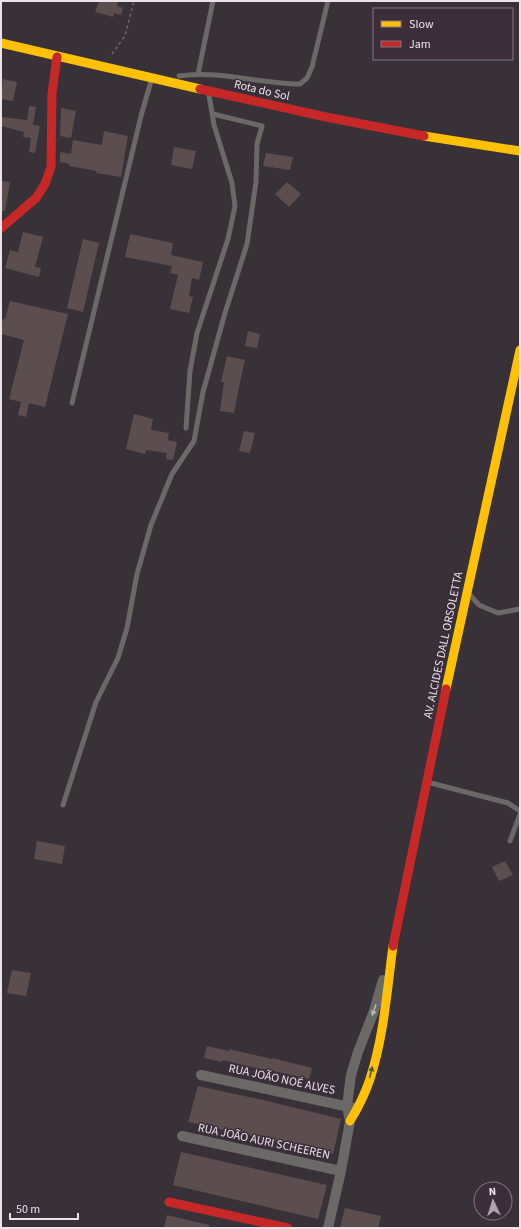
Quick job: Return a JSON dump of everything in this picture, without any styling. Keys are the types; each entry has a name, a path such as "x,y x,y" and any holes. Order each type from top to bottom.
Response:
{"main road":[{"name":"Rota do Sol","path":"1,44 323,116 517,151"},
{"path":"1,228 36,198 45,184 51,167 51,120 57,57"},
{"name":"AV. ALCIDES DALL ORSOLETTA","path":"350,1121 358,1109 369,1081 378,1046 387,996 393,946 426,782 520,350"},
{"path":"169,1202 288,1228"}],"street":[{"path":"328,1228 341,1171 350,1121 348,1106 351,1075 374,1011 393,946"},
{"name":"RUA JOÃO NOÉ ALVES","path":"201,1075 358,1109"},
{"name":"RUA JOÃO AURI SCHEEREN","path":"182,1136 341,1171"}],"lane":[{"path":"198,74 213,1"},
{"path":"72,403 141,116 155,79 198,74 212,74 286,84 300,84 308,78 312,67 328,1"},
{"path":"186,428 190,371 197,333 228,239 235,206 232,183 214,125 209,90"},
{"path":"64,805 96,702 118,658 127,628 138,574 151,525 172,474 194,441 203,392 225,313 247,244 256,182 257,144 262,126 213,114"},
{"path":"467,592 479,605 498,613 520,608"},
{"path":"426,782 508,803 520,811"},
{"path":"510,841 520,814"}],"path":[{"path":"112,55 125,36 134,1"}],"building":[{"path":"99,1 118,1 117,6 123,8 121,15 114,13 113,17 95,12"},
{"path":"3,79 17,82 13,101 1,99"},
{"path":"29,106 36,107 33,125 40,126 35,153 29,152 31,138 23,137 24,132 1,126 1,117 27,120"},
{"path":"61,108 76,111 71,138 60,136"},
{"path":"104,131 128,136 121,177 96,173 97,171 69,166 69,164 60,162 60,152 71,154 73,140 102,145"},
{"path":"174,147 196,151 192,169 171,165"},
{"path":"266,153 293,157 290,170 263,166"},
{"path":"1,181 10,182 5,211 1,211"},
{"path":"287,182 301,194 289,207 275,194"},
{"path":"23,232 43,237 35,267 41,268 39,277 5,268 10,250 18,252"},
{"path":"130,234 173,243 171,255 203,262 199,280 192,278 189,296 193,297 189,313 170,309 178,275 170,273 172,266 125,257"},
{"path":"83,239 99,243 83,312 67,308"},
{"path":"10,301 68,314 45,407 29,403 26,417 18,415 21,402 9,399 24,340 1,334 3,319 5,319"},
{"path":"248,331 260,334 257,348 245,346"},
{"path":"227,356 245,360 234,413 220,411 224,382 221,382"},
{"path":"134,414 153,419 151,430 169,433 168,440 177,442 173,460 166,459 167,453 146,450 145,454 126,449"},
{"path":"244,431 255,433 250,453 239,451"},
{"path":"37,841 65,846 62,864 34,859"},
{"path":"505,861 513,875 499,881 492,867"},
{"path":"12,970 31,973 26,996 7,993"},
{"path":"207,1046 272,1058 312,1068 309,1079 222,1060 222,1062 204,1058"},
{"path":"198,1086 341,1119 333,1154 188,1122"},
{"path":"181,1152 327,1185 318,1219 173,1185"},
{"path":"345,1208 381,1216 378,1228 340,1228"},
{"path":"167,1215 209,1225 209,1228 164,1227"}],"traffic: slow":[{"path":"1,43 200,89"},
{"path":"424,136 520,151"},
{"path":"446,689 520,350"},
{"path":"350,1121 366,1090 375,1063 379,1046 393,946"}],"traffic: jam":[{"path":"1,228 36,198 45,184 51,167 52,93 57,57"},
{"path":"200,89 326,117 424,136"},
{"path":"393,946 446,689"},
{"path":"169,1202 288,1228"}]}
